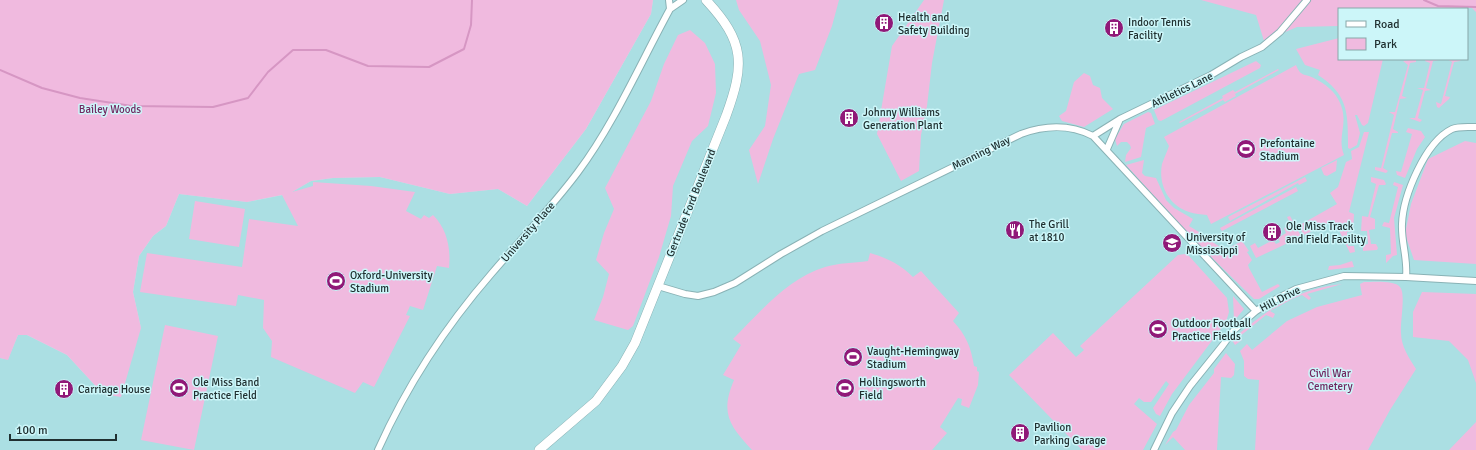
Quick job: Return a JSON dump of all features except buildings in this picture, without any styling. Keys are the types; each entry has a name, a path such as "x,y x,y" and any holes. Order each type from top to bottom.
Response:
{"street":[{"path":"669,0 670,9"},
{"name":"University Place","path":"378,450 408,390 431,352 489,277 557,199 579,170 619,103 670,9 683,0"},
{"name":"Gertrude Ford Boulevard","path":"539,450 596,401 622,366 634,343 658,286 736,90 739,70 738,57 733,36 724,19 706,0"},
{"name":"Athletics Lane","path":"1093,136 1120,119 1211,75 1262,46 1280,32 1307,0"},
{"path":"1107,149 1120,119"},
{"name":"Manning Way","path":"658,286 684,294 698,296 714,292 735,283 781,254 822,231 1021,134 1039,128 1053,126 1069,127 1093,136 1107,149 1256,311"},
{"path":"1406,277 1402,224 1411,189 1422,159 1435,140 1453,128 1476,127"},
{"name":"Hill Drive","path":"1154,450 1172,413 1190,386 1234,330 1256,311 1296,289 1328,279 1344,276 1406,277 1476,281"}],"shaded area":[{"path":"653,0 1476,0 1476,450 0,450 0,358 8,359 18,335 27,335 67,355 103,394 141,328 133,292 139,256 153,236 166,226 179,194 247,202 288,194 311,181 333,178 380,177 450,194 498,189 527,206 586,129 651,14"}],"green space":[{"name":"Bailey Woods","path":"0,0 653,0 651,14 586,129 527,206 498,189 450,194 380,177 333,178 311,181 292,192 313,186 313,182 371,186 415,192 406,211 421,219 424,215 429,218 433,215 442,226 445,233 449,246 449,268 437,266 423,310 410,306 406,315 410,316 374,387 363,382 355,393 271,357 272,341 263,328 264,300 238,295 236,306 140,292 147,253 242,267 249,219 298,226 282,195 247,202 179,194 166,226 153,236 139,256 133,292 141,328 121,397 103,394 67,355 27,335 18,335 8,360 0,358"},
{"path":"736,0 839,0 832,26 815,70 799,74 773,139 758,184 749,150 765,126 771,85 760,41 739,10"},
{"path":"924,0 944,0 932,63 927,106 921,135 919,171 901,181 877,134 892,46"},
{"path":"1201,0 1476,0 1476,12 1471,7 1338,8 1338,26 1297,27 1264,41 1256,15"},
{"path":"690,30 705,43 715,64 716,93 708,126 692,141 673,186 671,216 659,257 633,326 628,330 594,320 603,297 609,274 596,260 604,233 614,209 605,188 651,101 664,64 678,35"},
{"path":"1338,38 1338,60 1383,60 1368,123 1364,126 1362,125 1357,115 1355,115 1360,133 1357,145 1350,149 1348,148 1347,115 1345,106 1336,90 1318,75 1320,70 1305,65 1296,49"},
{"path":"1416,60 1416,62 1410,63 1402,96 1407,98 1400,99 1393,129 1398,133 1392,133 1383,168 1388,171 1386,173 1375,170 1375,167 1381,168 1394,115 1389,112 1395,112 1408,65 1403,61"},
{"path":"1439,60 1433,61 1426,88 1431,90 1425,91 1418,118 1422,120 1420,122 1409,118 1415,118 1423,90 1417,88 1424,88 1430,63 1425,61"},
{"path":"1449,60 1460,60 1454,62 1445,96 1450,97 1439,108 1437,107 1436,102 1441,104 1452,62"},
{"path":"1256,61 1261,65 1260,68 1161,121 1158,120 1154,110"},
{"path":"1296,65 1303,74 1326,85 1338,99 1342,107 1344,122 1342,148 1344,155 1211,224 1207,215 1189,212 1175,204 1166,193 1163,186 1161,172 1162,164 1169,146 1164,137"},
{"path":"1278,69 1279,70 1235,94 1236,96 1225,102 1223,100 1180,123 1179,122 1223,98 1222,96 1233,90 1235,92"},
{"path":"1084,73 1090,76 1093,85 1100,88 1102,98 1113,109 1084,127 1062,121 1059,116 1066,111 1074,82"},
{"path":"1148,112 1151,113 1155,124 1146,128 1141,157 1125,162 1126,155 1131,148 1130,145 1127,142 1121,142 1117,146 1115,139 1124,124"},
{"path":"1408,128 1421,131 1425,137 1417,149 1405,178 1397,175 1396,171 1401,172 1412,134 1406,132"},
{"path":"1364,132 1369,132 1349,212 1354,214 1353,231 1347,232 1348,246 1354,246 1355,252 1350,253 1334,220 1304,235 1298,226 1337,204 1330,193 1338,187 1346,162 1352,159 1351,151 1359,147"},
{"path":"1465,141 1476,143 1476,264 1414,260 1405,234 1411,204 1428,159"},
{"path":"1144,160 1142,173 1145,176 1156,178 1166,200 1174,208 1193,219 1189,226 1204,235 1193,239 1126,165"},
{"path":"1337,160 1336,171 1327,176 1324,175 1321,168"},
{"path":"1305,177 1307,181 1299,185 1298,183 1230,221 1228,217"},
{"path":"1371,177 1384,180 1386,184 1379,185 1370,217 1375,219 1375,229 1369,230 1371,244 1376,244 1378,248 1377,250 1363,251 1363,245 1368,244 1367,231 1361,231 1362,216 1368,217 1376,184 1371,182"},
{"path":"1394,182 1403,185 1394,218 1397,255 1393,256 1386,263 1386,255 1391,254 1390,228 1382,226 1384,222 1389,223 1398,187 1393,185"},
{"path":"1296,187 1298,191 1222,231 1220,228"},
{"path":"195,201 245,209 239,247 189,239"},
{"path":"1290,216 1301,236 1293,240 1292,238 1289,239 1290,242 1256,258 1250,246 1255,243 1258,248 1273,240 1276,244 1280,242 1278,238 1286,233 1284,228 1291,225 1287,217"},
{"path":"1206,238 1225,250 1242,241 1249,251 1247,252 1252,260 1248,265 1249,268 1262,292 1278,284 1280,286 1259,299 1254,299 1196,242"},
{"name":"Vaught-Hemingway Stadium","path":"870,253 893,262 913,277 921,271 959,313 953,321 967,342 974,366 977,367 977,371 979,372 978,385 969,408 961,405 962,399 958,398 940,427 947,433 932,450 752,450 733,426 727,410 730,391 734,380 723,375 741,345 733,339 775,297 798,280 811,272 825,267 868,261"},
{"path":"1185,254 1189,256 1227,298 1229,312 1226,322 1172,394 1160,416 1156,414 1153,408 1169,384 1166,381 1151,402 1144,402 1139,398 1134,404 1157,424 1143,450 1082,450 1009,375 1053,333 1076,357 1084,350 1080,346 1178,255"},
{"path":"1352,261 1354,267 1328,270 1329,266 1340,265"},
{"name":"Civil War Cemetery","path":"1364,282 1389,282 1400,287 1403,296 1401,338 1406,352 1416,369 1390,410 1368,450 1255,450 1259,380 1248,379 1244,376 1244,361 1240,351 1247,344 1252,350 1287,321 1317,307 1362,295 1360,284"},
{"path":"1342,284 1307,294 1311,298 1309,300 1302,295 1292,299 1270,311 1275,314 1273,318 1266,315 1239,337 1242,340 1235,345 1232,340 1256,320 1282,303 1295,296 1325,287"},
{"path":"1422,292 1476,294 1476,383 1468,360 1449,341 1413,337 1413,312"},
{"path":"1233,296 1244,309 1234,321"},
{"name":"Ole Miss Band Practice Field","path":"165,325 218,336 194,450 141,440"},
{"path":"1226,353 1235,364 1234,375 1231,378 1221,377 1217,450 1185,450 1173,437 1165,445 1173,432 1176,430 1189,405 1214,373 1214,369"},
{"path":"1476,422 1476,450 1449,450"}],"waterway":[{"path":"0,70 42,88 80,98 132,106 213,107 248,98 268,72 293,50 326,50 368,66 429,67 464,49 471,25 472,0"},
{"path":"1424,0 1438,6 1476,7"}],"place":[{"name":"Health and Safety Building","path":"884,23"},
{"name":"Indoor Tennis Facility","path":"1114,28"},
{"name":"Johnny Williams Generation Plant","path":"849,118"},
{"name":"Prefontaine Stadium","path":"1246,149"},
{"name":"The Grill at 1810","path":"1015,230"},
{"name":"Ole Miss Track and Field Facility","path":"1272,232"},
{"name":"University of Mississippi","path":"1172,243"},
{"name":"Oxford-University Stadium","path":"336,281"},
{"name":"Outdoor Football Practice Fields","path":"1158,329"},
{"name":"Vaught-Hemingway Stadium","path":"853,357"},
{"name":"Ole Miss Band Practice Field","path":"179,388"},
{"name":"Hollingsworth Field","path":"845,388"},
{"name":"Carriage House","path":"64,389"},
{"name":"Pavilion Parking Garage","path":"1020,433"}]}
